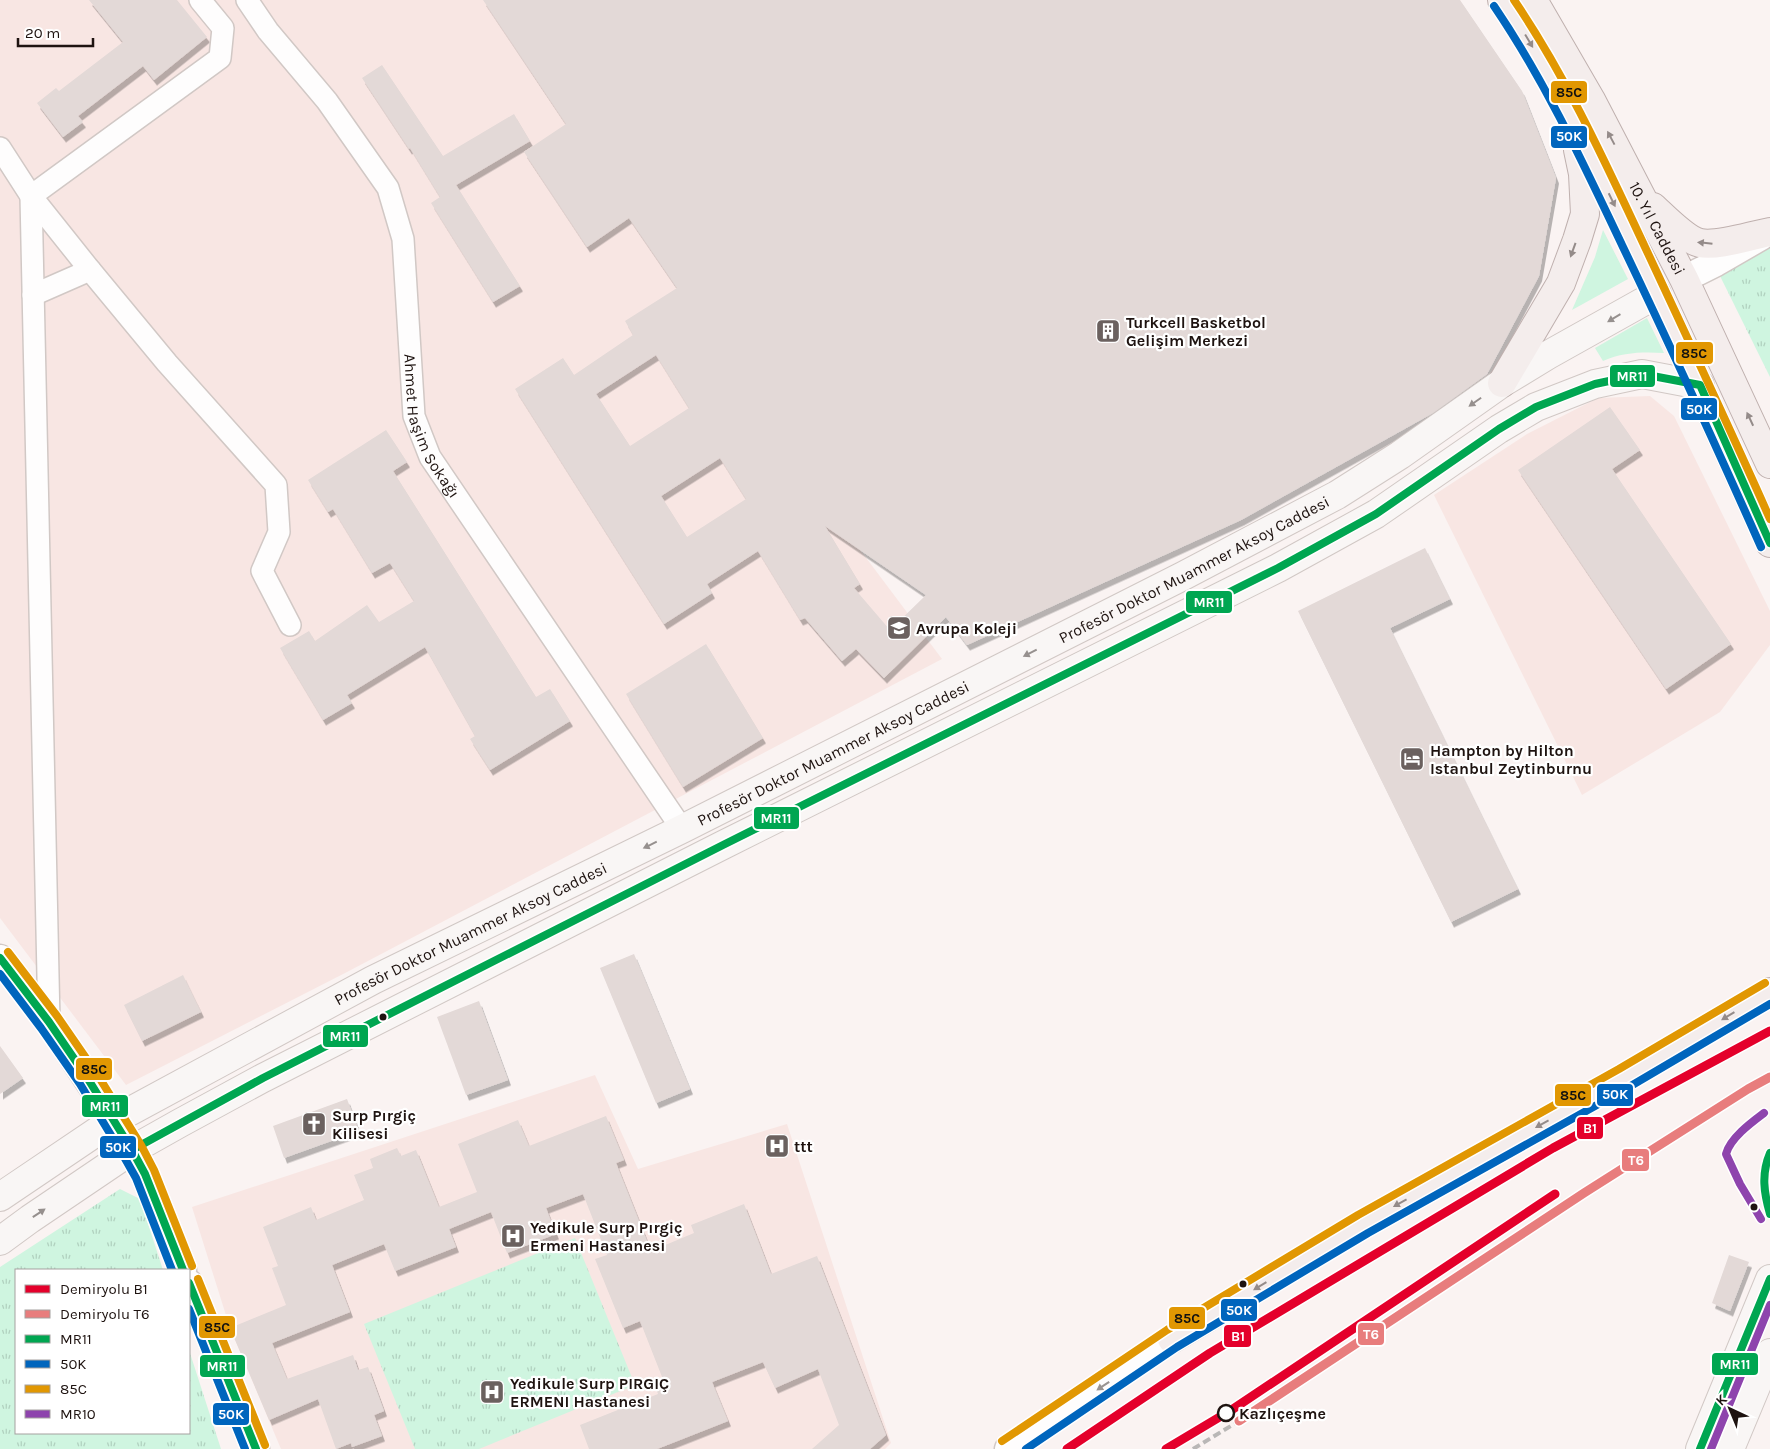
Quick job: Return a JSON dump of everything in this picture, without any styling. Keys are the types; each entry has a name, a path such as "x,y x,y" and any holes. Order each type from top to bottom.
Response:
{"main road":[{"name":"10. Yıl Caddesi","path":"1502,0 1540,59 1571,116 1700,385 1770,543"},
{"name":"10. Yıl Caddesi","path":"1533,0 1590,100 1684,279 1770,464"},
{"path":"1502,383 1561,283 1585,214 1583,174 1571,116"},
{"path":"1641,197 1677,229 1698,243 1712,244 1770,232"},
{"path":"1657,294 1684,279"},
{"name":"Profesör Doktor Muammer Aksoy Caddesi","path":"0,1197 114,1120 374,980 682,829 1192,571 1337,495 1400,455 1502,383 1657,294"},
{"name":"Profesör Doktor Muammer Aksoy Caddesi","path":"0,1242 30,1219 132,1150 263,1078 723,845 1278,568 1376,514 1499,429 1536,408 1595,384 1642,374 1700,385"},
{"path":"1172,1339 1362,1224 1624,1078 1770,992"},
{"path":"114,1120 132,1150"},
{"path":"1700,1449 1770,1279"},
{"path":"1730,1449 1770,1353"}],"street":[{"path":"31,196 220,58 222,28 200,0"},
{"name":"Ahmet Haşim Sokağı","path":"247,0 268,31 327,101 388,188 403,239 414,416 430,458 682,829"},
{"path":"0,148 31,196 90,270 167,363 276,485 279,532 262,571 290,625"},
{"path":"31,196 49,1022"},
{"path":"1684,279 1716,264 1770,232"},
{"path":"34,295 90,270"},
{"path":"0,958 49,1022 114,1120"},
{"path":"132,1150 145,1174 184,1269"},
{"path":"190,1285 256,1449"},
{"path":"1008,1449 1172,1339"}],"shaded area":[{"path":"0,0 489,0 834,515 942,659 347,972 126,1085 0,918"},
{"path":"1650,396 1674,416 1770,611 1770,645 1720,712 1582,795 1434,495 1527,434 1598,398"},
{"name":"Yedikule Surp Pırgiç Ermeni Hastanesi","path":"595,1075 638,1169 787,1124 891,1443 885,1449 281,1449 230,1328 192,1207"}],"green space":[{"path":"1603,230 1628,279 1572,310 1595,257"},
{"path":"1770,245 1770,377 1719,274"},
{"path":"1647,318 1664,353 1633,353 1603,361 1595,348"},
{"path":"120,1189 140,1199 163,1269 15,1269 15,1434 190,1434 190,1353 221,1449 0,1449 0,1267"},
{"path":"575,1238 635,1385 479,1449 415,1449 364,1324"}],"building":[{"path":"89,0 177,0 207,37 154,80 143,66 78,116 83,122 63,137 37,103 56,88 59,91 123,42"},
{"name":"Turkcell Basketbol Gelişim Merkezi","path":"483,0 1460,0 1522,91 1556,178 1539,276 1487,374 1433,413 1241,520 967,645 946,617 884,678 856,649 842,661 805,618 800,620 758,551 707,584 712,593 664,624 515,389 563,358 574,375 633,335 625,321 677,288 629,218 587,247 524,152 566,124","holes":["656,355 689,408 630,446 596,394","720,458 746,499 687,537 661,496","825,526 926,595 890,630 854,588 860,584"]},
{"path":"382,65 443,156 514,114 530,141 456,185 520,286 493,302 431,203 440,197 410,148 362,78"},
{"path":"1610,407 1640,450 1612,469 1731,644 1666,689 1518,470"},
{"path":"386,430 407,462 393,471 536,697 550,689 570,721 490,770 470,739 475,736 425,647 347,695 352,703 323,720 280,648 309,631 315,641 367,605 379,622 414,601 390,563 372,573 333,509 328,512 308,480"},
{"name":"Hampton by Hilton Istanbul Zeytinburnu","path":"1425,548 1450,599 1390,628 1518,889 1451,922 1298,611"},
{"path":"706,644 763,738 683,787 626,694"},
{"path":"634,954 690,1089 656,1103 600,968"},
{"path":"183,975 201,1012 142,1041 124,1005"},
{"path":"479,1001 508,1080 466,1095 437,1017"},
{"path":"0,1046 23,1078 0,1094"},
{"path":"347,1099 359,1131 284,1158 273,1126"},
{"path":"606,1116 624,1160 616,1163 651,1251 694,1233 691,1225 744,1204 771,1274 817,1256 886,1435 870,1449 812,1449 839,1425 818,1369 775,1388 763,1362 712,1382 728,1421 657,1449 589,1449 580,1425 658,1394 657,1391 666,1387 640,1321 623,1328 595,1259 607,1255 583,1194 546,1208 556,1234 507,1253 491,1212 449,1229 456,1247 395,1271 384,1244 332,1265 350,1312 272,1343 287,1379 353,1355 358,1370 368,1367 384,1411 374,1415 382,1436 352,1447 351,1443 336,1449 318,1399 269,1420 230,1328 286,1305 272,1268 278,1266 263,1227 311,1207 316,1220 364,1200 354,1175 373,1168 370,1159 397,1148 401,1156 416,1150 439,1207 477,1192 458,1144 518,1120 529,1146"},
{"path":"1729,1255 1749,1262 1730,1311 1712,1303"}],"railway":[{"path":"1193,1449 1239,1421"}],"rail line":[{"name":"B1","path":"1067,1449 1210,1353 1553,1148 1770,1031"},
{"name":"T6","path":"1239,1421 1584,1193 1770,1077"},
{"name":"B1","path":"1166,1449 1233,1409 1555,1194"}],"transit line":[{"name":"85C","path":"1514,0 1549,55 1595,141 1688,338 1770,519"},
{"name":"50K","path":"1494,6 1530,63 1578,153 1710,433 1761,547"},
{"name":"MR11","path":"132,1150 263,1078 723,845 1278,568 1376,514 1499,429 1536,407 1595,384 1642,374 1700,385 1770,543"},
{"name":"85C","path":"8,952 57,1016 97,1074 141,1145 154,1170 192,1266"},
{"name":"MR11","path":"0,958 49,1022 88,1079 132,1150 145,1174 183,1269"},
{"name":"50K","path":"0,974 80,1084 123,1155 136,1178 172,1269"},
{"name":"85C","path":"1002,1441 1167,1330 1358,1215 1619,1069 1765,983"},
{"name":"50K","path":"1026,1449 1177,1347 1368,1233 1629,1087 1770,1004"},
{"name":"MR10","path":"1761,1219 1740,1184 1726,1154 1737,1136 1764,1113"},
{"name":"MR11","path":"1770,1153 1764,1176 1766,1199 1770,1214"},
{"name":"85C","path":"198,1279 265,1445"},
{"name":"MR11","path":"1700,1449 1770,1279"},
{"name":"MR11","path":"190,1285 256,1449"},
{"name":"MR10","path":"1711,1449 1770,1305"},
{"name":"50K","path":"190,1312 245,1449"}],"place":[{"name":"Turkcell Basketbol Gelişim Merkezi","path":"1108,331"},
{"name":"Avrupa Koleji","path":"899,628"},
{"name":"Hampton by Hilton Istanbul Zeytinburnu","path":"1412,759"},
{"name":"Surp Pırgiç Kilisesi","path":"314,1124"},
{"name":"ttt","path":"777,1146"},
{"name":"Yedikule Surp Pırgiç Ermeni Hastanesi","path":"513,1236"},
{"name":"Yedikule Surp PIRGIÇ ERMENI Hastanesi","path":"492,1392"},
{"name":"Kazlıçeşme","path":"1226,1413"}]}
